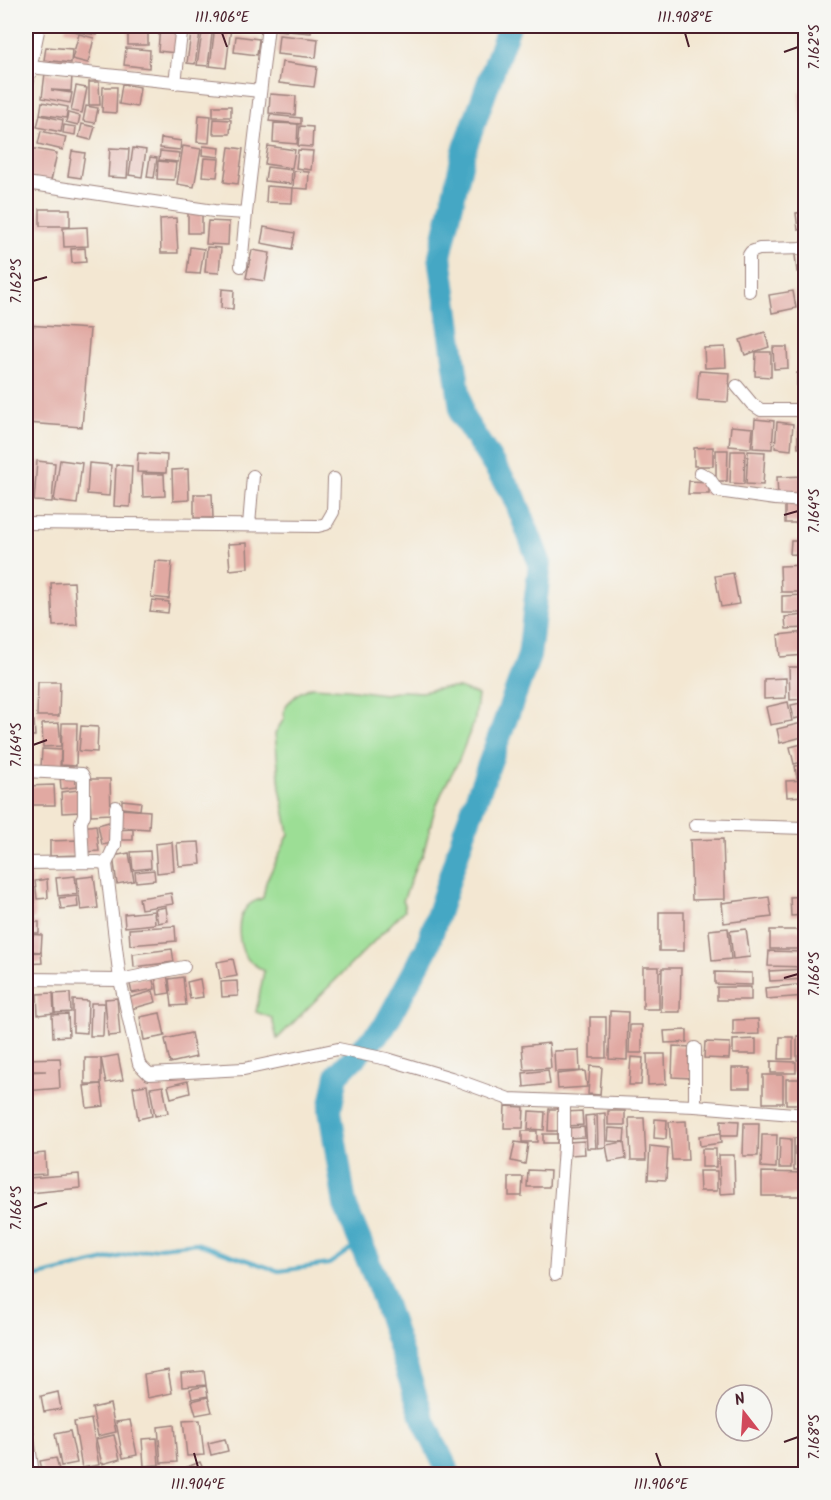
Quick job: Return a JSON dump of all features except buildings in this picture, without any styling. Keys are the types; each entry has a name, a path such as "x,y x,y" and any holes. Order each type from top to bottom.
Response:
{"street":[{"path":"26,89 39,26"},
{"path":"175,83 182,26"},
{"path":"241,266 268,26"},
{"path":"30,67 260,91"},
{"path":"26,183 214,212 246,213"},
{"path":"749,291 749,255 751,252 759,249 806,248"},
{"path":"737,386 752,404 761,410 806,410"},
{"path":"700,473 709,478 718,491 775,500 806,501"},
{"path":"249,525 253,476"},
{"path":"26,523 318,526 326,524 333,512 334,479"},
{"path":"26,771 82,774 84,778 84,815 81,822 82,862"},
{"path":"116,807 115,845 106,864 120,980 140,1064 149,1074 244,1069 338,1049 387,1059 451,1078 509,1099 695,1106 806,1115"},
{"path":"695,825 806,828"},
{"path":"26,863 106,864"},
{"path":"26,978 120,980 184,967"},
{"path":"695,1048 695,1106"},
{"path":"555,1275 564,1147 564,1102"},
{"path":"26,1424 33,1474"}],"green space":[{"path":"311,687 384,694 459,688 478,695 475,719 434,812 423,855 417,863 403,901 405,910 277,1039 272,1018 256,1012 264,971 245,956 241,946 239,927 246,908 263,898 266,882 289,834 280,788 275,733 284,719 284,711 288,703 299,693"}],"waterway":[{"path":"449,1474 424,1421 381,1292 345,1205 330,1110 337,1075 384,1027 427,948 465,830 529,656 540,564 514,496 462,416 440,256 464,151 509,26"},
{"path":"26,1279 160,1247 196,1243 279,1271 329,1264 361,1242"}]}
